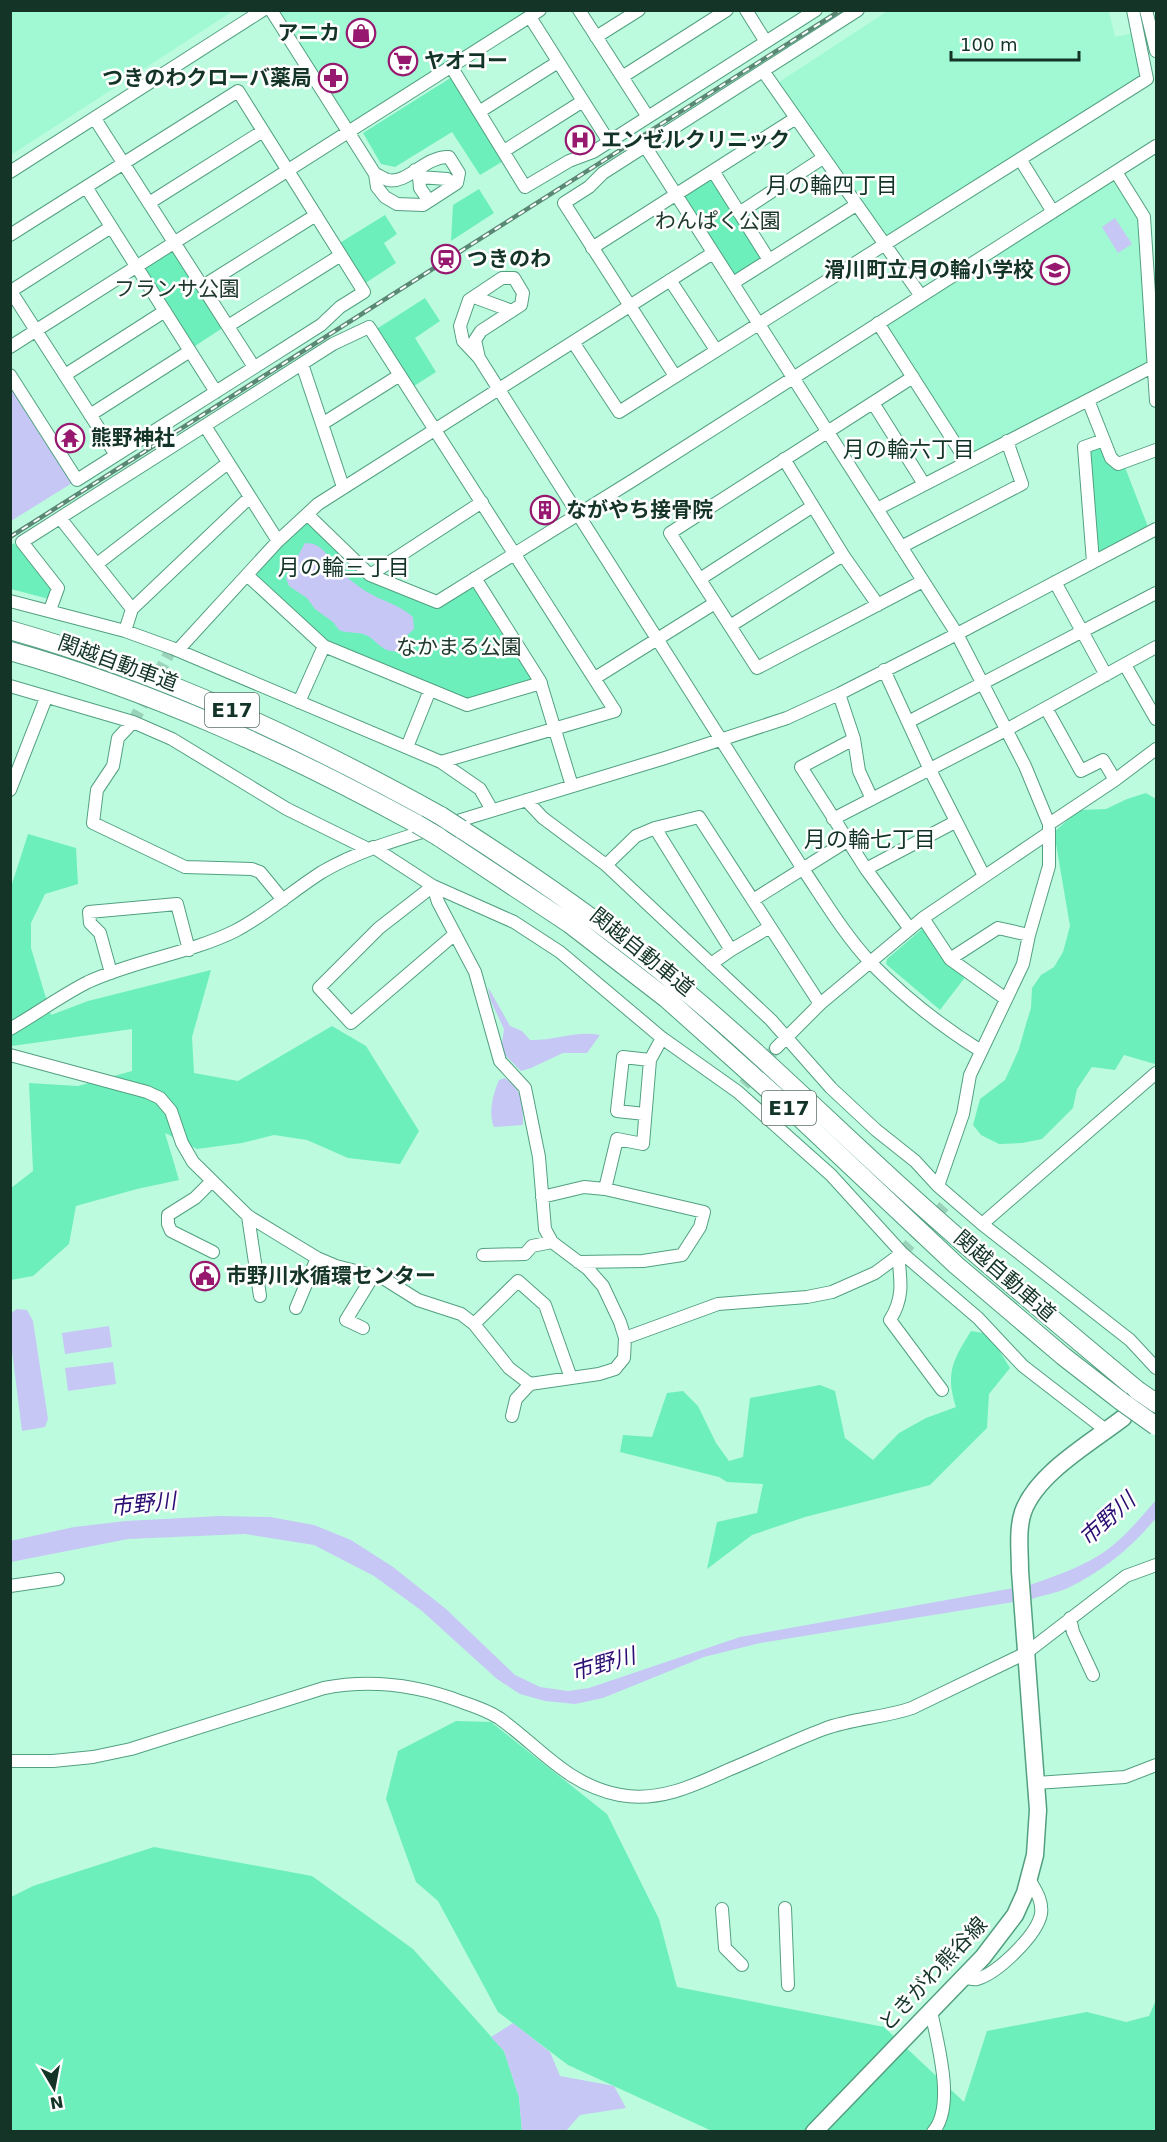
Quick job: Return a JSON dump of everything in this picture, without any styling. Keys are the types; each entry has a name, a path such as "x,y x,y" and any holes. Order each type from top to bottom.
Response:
{"highway":[{"name":"関越自動車道","path":"10,630 104,659 243,715 363,773 441,816 526,870 580,908 680,986 963,1243 1137,1390 1156,1403"},
{"name":"関越自動車道","path":"10,651 99,679 234,732 356,790 439,837 570,924 667,999 799,1117 956,1265 1122,1409 1156,1426"}],"main road":[{"path":"1107,1431 1122,1409"},
{"name":"ときがわ熊谷線","path":"814,2132 964,1978 990,1949 1015,1915 1029,1879 1037,1837 1036,1783 1020,1571 1019,1536 1023,1513 1030,1498 1047,1478 1107,1431"}],"street":[{"path":"10,172 263,10"},
{"path":"271,10 375,174 377,187 385,197 397,204 423,205 458,183 459,173 449,157 437,156 417,173 401,179 388,180 375,174"},
{"path":"579,10 648,117"},
{"path":"596,38 639,10"},
{"path":"622,77 727,10"},
{"path":"746,10 766,42"},
{"path":"675,376 564,203 589,187 603,172 858,10"},
{"path":"573,342 618,412 1148,79 1133,10"},
{"path":"1146,10 1156,51"},
{"path":"452,68 525,187 568,161 593,152 766,42 807,13"},
{"path":"10,347 535,14 558,62 609,142"},
{"path":"479,112 558,62"},
{"path":"763,71 921,296"},
{"path":"10,235 238,91 364,292 340,307 321,325 77,480 10,375"},
{"path":"504,151 583,101"},
{"path":"95,118 254,367"},
{"path":"592,248 796,118"},
{"path":"149,202 263,131"},
{"path":"645,146 957,634 1025,766 1048,829 1049,866 1023,964 970,1075 963,1114 938,1186"},
{"path":"307,514 370,575 437,602 1156,146"},
{"path":"739,213 824,158"},
{"path":"1020,159 1053,212"},
{"path":"713,171 769,260"},
{"path":"1116,172 1144,217 1153,299 1156,401"},
{"path":"417,173 447,179 451,187"},
{"path":"417,173 420,188 429,201"},
{"path":"86,187 216,392"},
{"path":"733,283 856,205"},
{"path":"202,286 316,215"},
{"path":"111,227 11,291 116,455"},
{"path":"178,650 278,541 307,514 343,487 713,253"},
{"path":"228,326 341,255"},
{"path":"479,358 475,340 481,331 521,305 524,293 514,278 502,278 469,300 460,326 464,341 479,358 802,869 840,924 870,961 930,1015 981,1051"},
{"path":"670,280 716,350"},
{"path":"474,297 512,311"},
{"path":"64,375 165,311"},
{"path":"878,323 967,462"},
{"path":"50,610 57,588 22,542 333,344 369,327 615,711 441,762"},
{"path":"90,415 190,351"},
{"path":"302,364 343,487"},
{"path":"877,509 1154,366"},
{"path":"322,424 400,375"},
{"path":"913,377 670,533 757,668 923,581"},
{"path":"1088,400 1111,458 1118,464 1156,450"},
{"path":"873,403 924,484"},
{"path":"205,426 278,541"},
{"path":"1093,562 1084,447 1104,440"},
{"path":"901,547 1022,484 1007,441"},
{"path":"784,459 843,555 878,605"},
{"path":"97,564 228,463"},
{"path":"125,631 132,609 250,497"},
{"path":"370,575 482,502"},
{"path":"700,579 813,506"},
{"path":"60,518 132,609"},
{"path":"10,1029 88,982 189,950 236,930 321,873 370,848 787,718 957,634 1156,529"},
{"path":"730,626 843,555"},
{"path":"247,575 324,646 467,705 541,683"},
{"path":"475,578 541,683 572,786"},
{"path":"1055,582 1106,675"},
{"path":"908,722 1156,593"},
{"path":"10,601 125,631 178,650 407,747 441,762 480,789 492,810"},
{"path":"595,678 715,603"},
{"path":"299,702 324,646"},
{"path":"833,819 1006,730 1156,648"},
{"path":"1125,665 1156,719"},
{"path":"884,670 955,822 984,876"},
{"path":"10,686 134,722 172,739 286,809 370,848 433,886 514,922 560,952 662,1038 741,1088 831,1174 900,1254 978,1318 1023,1366 1107,1431"},
{"path":"407,747 430,690"},
{"path":"839,694 854,739 859,771 872,799"},
{"path":"10,790 46,698"},
{"path":"1046,708 1081,771 1103,760 1115,780"},
{"path":"134,722 118,738 113,766 97,790 93,823 185,867 252,869 260,872 283,900"},
{"path":"854,739 801,767 847,841 910,929"},
{"path":"776,1048 820,1004 923,918 984,876 1156,749"},
{"path":"526,800 543,818 606,865 771,1020 831,1088 876,1130 915,1161 938,1186 948,1202 982,1224 1130,1340 1156,1368"},
{"path":"606,865 636,836 656,828 699,817 820,1004"},
{"path":"866,869 955,822"},
{"path":"656,828 731,950"},
{"path":"753,900 847,841"},
{"path":"433,886 438,902 476,972 500,1061 525,1088 538,1158 545,1228 552,1242 588,1269 603,1286 626,1338 624,1358 615,1369 599,1374 530,1384 516,1399 512,1416"},
{"path":"433,886 379,928 319,988 351,1023 455,934"},
{"path":"111,974 100,933 90,923 89,912 177,904 189,950"},
{"path":"923,918 950,959 1006,999"},
{"path":"711,964 770,927"},
{"path":"950,959 998,928 1029,935"},
{"path":"604,1189 617,1139 643,1144 650,1060 662,1038"},
{"path":"10,1055 147,1092 160,1098 171,1112 182,1143 193,1162 248,1216 316,1258 336,1266 383,1278 417,1300 460,1314 474,1324 509,1368 530,1384"},
{"path":"645,1114 617,1111 623,1057 650,1060"},
{"path":"982,1224 1156,1073"},
{"path":"211,1182 195,1198 168,1215 168,1224 171,1231 213,1252"},
{"path":"542,1197 585,1187 604,1189 704,1212 700,1227 682,1256 643,1261 578,1262"},
{"path":"248,1216 260,1296"},
{"path":"483,1255 525,1254 532,1246 552,1242"},
{"path":"626,1338 718,1304 807,1297 832,1292 875,1273 900,1254"},
{"path":"900,1254 899,1305 890,1320 942,1390"},
{"path":"296,1308 316,1258"},
{"path":"363,1328 346,1320 373,1276"},
{"path":"474,1324 518,1281 544,1305 571,1378"},
{"path":"10,1761 54,1761 93,1757 130,1749 324,1688 349,1684 388,1684 438,1693 498,1717 576,1780 594,1788 622,1795 657,1796 692,1786 843,1722 894,1714 912,1708 1026,1653 1126,1576 1156,1565"},
{"path":"10,1586 58,1579"},
{"path":"1070,1618 1073,1632 1093,1675"},
{"path":"1036,1783 1125,1777 1156,1765"},
{"path":"964,1978 977,1979 1011,1959 1036,1926 1041,1913 1040,1899 1029,1879"},
{"path":"784,1908 788,1985"},
{"path":"722,1909 725,1948 742,1965"},
{"path":"931,2011 940,2056 944,2104 942,2116 933,2132"}],"shaded area":[{"path":"11,10 233,10 233,11 11,155"},
{"path":"889,10 1109,11 1115,37 1138,32 1147,79 884,245 773,86"},
{"path":"271,11 541,11 349,132"},
{"name":"滑川町立月の輪小学校","path":"1116,172 1144,217 1154,366 967,462 878,323"}],"green space":[{"path":"452,77 505,160 480,175 452,132 395,167 381,164 363,133"},
{"name":"わんぱく公園","path":"713,171 769,260 733,283 676,195"},
{"path":"479,189 494,213 451,241 453,205"},
{"path":"385,215 397,234 384,243 396,263 364,284 338,244"},
{"name":"フランサ公園","path":"174,243 227,325 189,350 136,267"},
{"path":"425,298 440,321 415,338 436,372 411,388 375,330"},
{"path":"1104,440 1111,458 1123,462 1150,532 1093,562 1084,447"},
{"name":"なかまる公園","path":"307,514 370,575 437,601 475,578 540,681 467,705 324,646 247,575"},
{"path":"14,543 52,589 49,599 11,589 10,546"},
{"path":"1146,793 1156,799 1156,1062 1155,1064 1124,1055 1115,1070 1092,1067 1077,1089 1073,1108 1042,1139 999,1144 981,1135 973,1125 980,1099 1005,1080 1019,1049 1031,1008 1032,988 1041,975 1054,967 1063,952 1070,926 1054,832 1079,810 1106,809"},
{"path":"28,834 76,848 78,884 45,894 31,923 31,948 51,1015 88,1001 211,970 192,1037 194,1073 238,1081 332,1026 366,1046 419,1131 400,1164 348,1158 307,1140 274,1135 242,1143 197,1149 165,1133 179,1180 76,1206 69,1244 33,1276 11,1280 11,1188 33,1171 29,1083 78,1086 132,1071 132,1029 12,1046 11,887"},
{"path":"922,929 966,976 940,1010 886,964 887,959"},
{"path":"971,1331 989,1334 1010,1368 989,1394 987,1428 930,1485 805,1517 752,1535 707,1569 717,1522 757,1513 763,1484 727,1482 719,1477 620,1452 623,1435 652,1437 667,1393 683,1391 698,1406 716,1443 729,1461 743,1457 750,1398 820,1385 835,1391 845,1438 873,1460 899,1433 926,1418 956,1407 951,1376 955,1359"},
{"path":"456,1721 491,1722 607,1814 659,1919 677,1987 884,2027 964,2102 987,2031 1087,2012 1126,2022 1149,2016 1156,2000 1156,2131 712,2131 568,2065 498,2012 438,1901 416,1882 386,1799 398,1751"},
{"path":"154,1847 312,1876 413,1949 504,2051 519,2097 522,2131 11,2132 11,1897 33,1886"}],"water":[{"path":"1115,218 1132,244 1118,253 1102,227"},
{"path":"10,375 77,480 11,521 10,521"},
{"path":"305,543 318,546 323,550 342,573 362,589 413,617 414,629 403,639 397,651 384,649 365,634 339,630 333,622 315,609 307,598 289,586 286,578"},
{"path":"488,987 510,1026 522,1031 530,1040 583,1034 600,1035 587,1053 563,1053 521,1071 501,1051 504,1029 490,999"},
{"path":"505,1078 516,1088 521,1098 523,1125 494,1127 492,1122 493,1097 499,1080"},
{"path":"17,1309 27,1310 33,1321 48,1419 45,1427 22,1431 11,1343 11,1313"},
{"path":"109,1326 112,1347 65,1354 62,1333"},
{"path":"113,1362 116,1384 68,1391 65,1368"},
{"path":"1156,1500 1156,1518 1137,1539 1105,1566 1064,1590 1032,1599 760,1643 704,1657 603,1698 575,1704 545,1701 520,1694 497,1679 422,1611 374,1576 314,1545 245,1534 128,1539 11,1562 10,1541 74,1527 126,1521 220,1516 270,1517 314,1525 351,1540 393,1567 446,1609 515,1675 540,1687 568,1691 589,1688 740,1637 1030,1585 1080,1566 1107,1550 1127,1533"},
{"path":"513,2023 550,2052 560,2076 614,2086 626,2108 580,2115 566,2131 522,2131 519,2097 504,2051 491,2037"}],"tunnel":[{"path":"133,722 172,648"},
{"path":"744,1085 776,1048"},
{"path":"902,1253 944,1206"}],"railway":[{"path":"10,537 841,10"}],"place":[{"name":"アニカ","path":"361,33"},
{"name":"ヤオコー","path":"403,61"},
{"name":"つきのわクローバ薬局","path":"333,78"},
{"name":"エンゼルクリニック","path":"580,140"},
{"name":"つきのわ","path":"446,259"},
{"name":"滑川町立月の輪小学校","path":"1055,270"},
{"name":"熊野神社","path":"70,438"},
{"name":"ながやち接骨院","path":"545,510"},
{"name":"市野川水循環センター","path":"205,1276"}],"district":[{"name":"月の輪四丁目","path":"832,185"},
{"name":"月の輪六丁目","path":"909,449"},
{"name":"月の輪三丁目","path":"344,567"},
{"name":"月の輪七丁目","path":"870,839"}],"water label":[{"name":"市野川","path":"143,1504"},
{"name":"市野川","path":"1107,1519"},
{"name":"市野川","path":"603,1664"}]}
